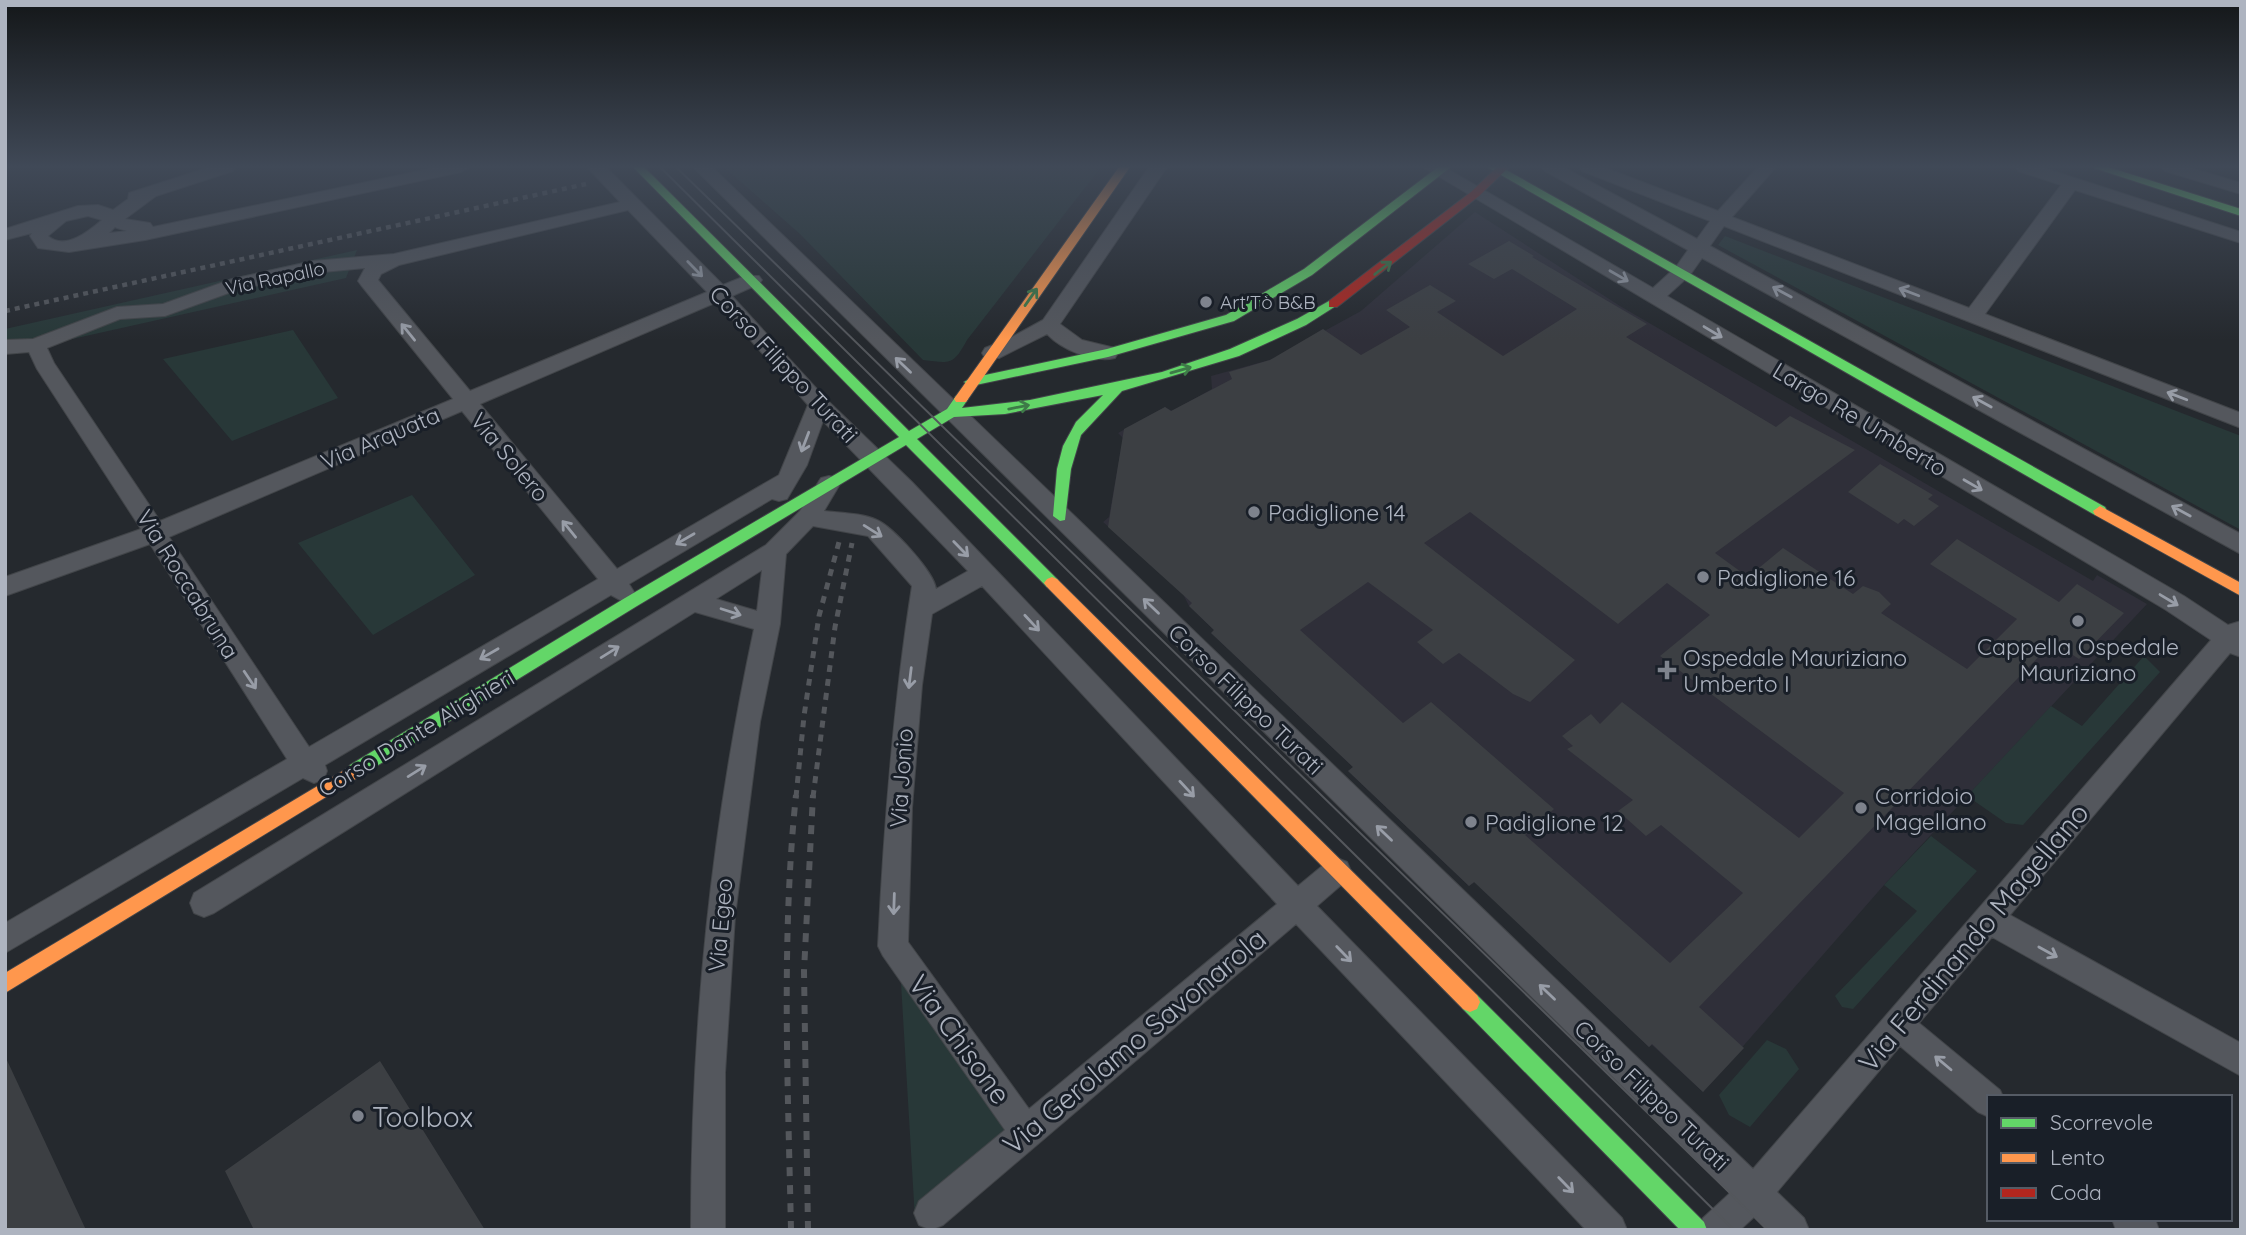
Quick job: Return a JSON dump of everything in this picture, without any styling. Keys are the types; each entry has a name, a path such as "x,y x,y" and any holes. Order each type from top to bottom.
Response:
{"street":[{"path":"5,235 44,225"},
{"path":"45,244 39,236 49,225"},
{"path":"5,244 45,244 62,247 96,236 103,225"},
{"path":"128,225 174,228"},
{"path":"81,242 145,234 190,225"},
{"name":"Via Rapallo","path":"5,346 36,345 117,313 166,310 232,285 313,267 394,260 544,225"},
{"name":"Corso Filippo Turati","path":"652,225 719,293 819,404 985,573 1296,905 1610,1230"},
{"name":"Corso Filippo Turati","path":"696,225 1696,1230"},
{"name":"Corso Filippo Turati","path":"761,225 1792,1230"},
{"path":"1083,225 952,412 984,414 1116,389 1251,347 1299,325 1331,306 1437,225"},
{"path":"992,353 1017,343 1050,324 1118,225"},
{"path":"971,383 1172,337 1230,318 1308,272 1367,225"},
{"name":"Largo Re Umberto","path":"1529,225 2236,639"},
{"name":"Largo Re Umberto","path":"1597,225 2241,590"},
{"path":"1658,225 2241,545"},
{"path":"1655,297 1681,273 1716,225"},
{"path":"1738,225 2241,421"},
{"path":"1973,317 2041,225"},
{"path":"2200,225 2241,238"},
{"name":"Via Solero","path":"394,260 373,270 368,281 612,582 655,625"},
{"name":"Via Arquata","path":"5,587 155,533 752,280"},
{"path":"1050,324 1063,340 1070,344 1108,353"},
{"name":"Via Roccabruna","path":"36,345 44,364 141,507 171,562 304,762 359,807"},
{"path":"1060,516 1068,461 1079,428 1107,402 1116,389"},
{"path":"753,530 783,488 819,404"},
{"name":"Corso Dante Alighieri","path":"5,984 631,602 952,412"},
{"name":"Corso Dante Alighieri","path":"5,939 744,505 783,488 829,484"},
{"name":"Corso Dante Alighieri","path":"204,903 774,551 808,517 829,484"},
{"name":"Via Jonio","path":"808,517 869,526 876,530 921,578 924,586 909,685 899,795 893,946"},
{"name":"Via Egeo","path":"708,1230 709,1062 718,942 737,783 752,694 768,624 775,568 774,551"},
{"path":"919,610 985,573"},
{"path":"694,602 768,624"},
{"name":"Via Ferdinando Magellano","path":"1714,1230 1754,1194 1988,919 2236,639"},
{"name":"Via Gerolamo Savonarola","path":"931,1213 1337,871"},
{"path":"1988,919 2241,1060"},
{"name":"Via Chisone","path":"893,946 1026,1132"},
{"path":"1898,1025 1987,1099"}],"shaded area":[{"path":"789,225 1056,225 958,355 945,362 923,360"},
{"name":"Ospedale Mauriziano Umberto I","path":"1460,225 1494,225 1620,306 2093,581 2097,575 2147,604 1884,885 1703,1092 1652,1045 1649,1047 1475,882 1469,886 1348,771 1353,767 1211,633 1214,630 1189,606 1183,594 1103,522 1109,517 1123,438 1118,433 1165,407 1172,411 1212,389 1211,376 1273,359 1361,311"},
{"path":"1725,236 2241,436 2241,530 1718,245"},
{"path":"357,250 346,278 5,354 5,329"},
{"path":"293,330 338,398 232,441 163,359"},
{"path":"412,495 475,575 373,635 298,543"},
{"path":"2144,656 2160,672 2023,825 2006,823 1967,796 2051,706 2082,726"},
{"path":"1931,836 1977,871 1853,1009 1842,1007 1835,996 1917,911 1884,885"},
{"path":"900,966 1016,1131 915,1219"},
{"path":"1767,1040 1786,1049 1799,1069 1750,1127 1729,1115 1719,1095"}],"building":[{"name":"Ospedale Mauriziano Umberto I","path":"1509,241 1647,324 1626,337 1776,427 1790,416 1855,450 1715,553 1748,577 1783,548 1853,594 1863,586 1879,592 1891,604 1881,613 1967,669 2017,619 1930,564 1957,539 2059,602 2077,584 2124,613 2079,659 2053,642 1699,1007 1744,1048 1703,1092 1652,1044 1649,1047 1474,882 1469,886 1348,771 1353,767 1211,633 1214,630 1189,606 1192,603 1108,527 1124,429 1165,407 1171,411 1232,379 1229,372 1270,360 1323,329 1361,355 1410,327 1386,310 1430,285 1456,301 1437,312 1503,356 1577,309 1512,269 1494,279 1468,264","holes":["1470,512 1618,624 1667,583 1710,615 1660,656 1844,793 1799,838 1622,702 1600,724 1591,714 1562,736 1573,746 1567,749 1633,800 1618,811 1646,836 1661,825 1743,893 1670,963 1525,835 1554,809 1431,702 1403,723 1300,630 1368,582 1433,630 1417,642 1443,664 1459,653 1513,694 1530,702 1575,660 1424,543"]},
{"path":"1880,464 1933,495 1928,499 1939,506 1914,526 1904,519 1898,524 1848,492"},
{"path":"5,1056 86,1230 5,1230"},
{"name":"Toolbox","path":"380,1061 485,1230 254,1230 225,1171"}],"tram line":[{"path":"718,225 1734,1230"},
{"path":"735,225 1768,1230"}],"railway":[{"path":"5,311 400,225"},
{"path":"796,797 804,716 819,616 839,542"},
{"path":"813,797 835,627 852,543"},
{"path":"791,1230 787,958 796,795"},
{"path":"808,1230 804,971 813,795"}],"traffic: fast":[{"path":"695,225 1052,583"},
{"path":"971,382 1108,353 1230,318 1308,272 1370,225"},
{"path":"1595,225 2100,511"},
{"path":"952,412 980,412 1093,393 1200,365 1269,338 1333,304"},
{"path":"1060,516 1064,469 1070,446 1085,420 1116,389"},
{"path":"356,770 631,602 952,412 961,399"},
{"path":"1470,1002 1696,1230"}],"traffic: slow":[{"path":"961,399 1084,225"},
{"path":"2100,511 2241,590"},
{"path":"1052,583 1470,1002"},
{"path":"5,984 356,770"}],"traffic: jam":[{"path":"1333,304 1435,225"}],"place":[{"name":"Art'Tò B&B","path":"1206,302"},
{"name":"Padiglione 14","path":"1254,512"},
{"name":"Padiglione 16","path":"1703,577"},
{"name":"Cappella Ospedale Mauriziano","path":"2078,621"},
{"name":"Ospedale Mauriziano Umberto I","path":"1667,670"},
{"name":"Corridoio Magellano","path":"1861,808"},
{"name":"Padiglione 12","path":"1471,822"},
{"name":"Toolbox","path":"358,1116"}]}
